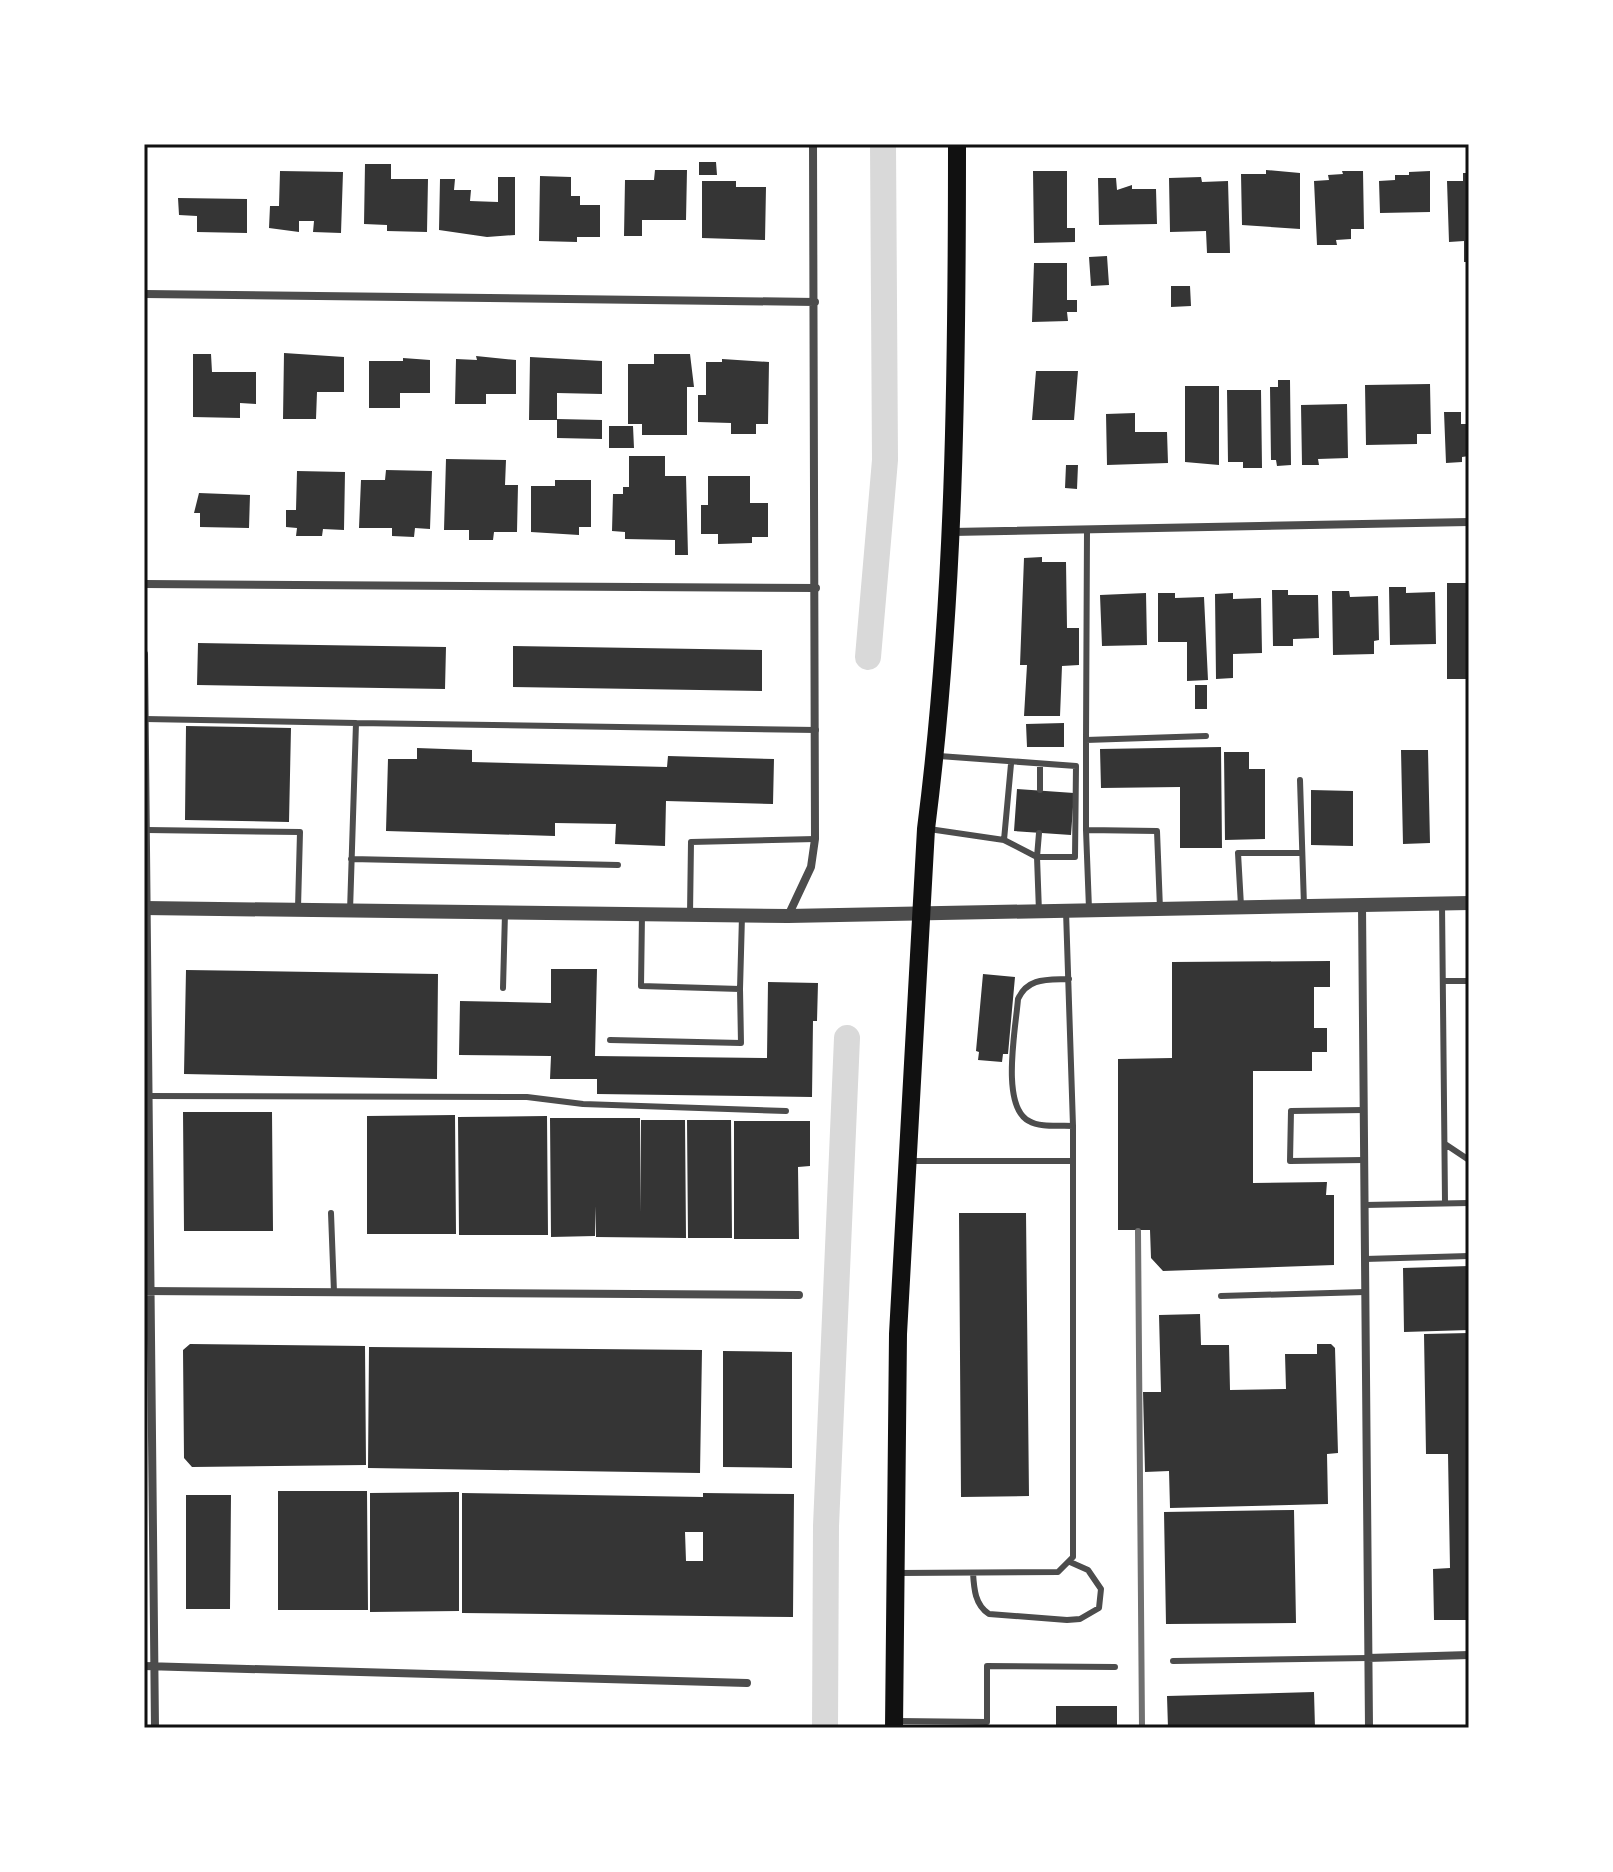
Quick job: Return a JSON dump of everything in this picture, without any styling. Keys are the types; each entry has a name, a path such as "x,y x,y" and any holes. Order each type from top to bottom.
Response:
{"main road":[{"path":"894,1724 898,1334 920,916 952,532 957,144"}],"street":[{"path":"788,916 811,867 815,839 813,144"},
{"path":"144,294 815,302"},
{"path":"952,532 1469,522"},
{"path":"144,584 816,588"},
{"path":"144,654 149,1666 155,1728"},
{"path":"146,908 920,916 1469,903"},
{"path":"1362,905 1369,1728"},
{"path":"147,1291 799,1295"},
{"path":"1368,1658 1469,1655"},
{"path":"149,1666 747,1683"}],"lane":[{"path":"1087,530 1086,830 1089,911"},
{"path":"145,719 817,730"},
{"path":"350,911 356,723"},
{"path":"1086,740 1206,736"},
{"path":"926,829 1004,840 1037,857 1075,857 1076,766 1011,764 935,756"},
{"path":"1004,840 1011,764"},
{"path":"1040,765 1040,790"},
{"path":"1300,780 1304,906"},
{"path":"147,830 300,832 298,910"},
{"path":"1086,830 1157,831 1160,909"},
{"path":"1039,833 1039,912"},
{"path":"690,915 691,842 815,839"},
{"path":"1241,908 1238,853 1302,853"},
{"path":"351,859 618,865"},
{"path":"1442,904 1445,1202"},
{"path":"895,1573 1058,1572 1070,1562 1074,1548 1073,1126 1066,911"},
{"path":"503,988 505,913"},
{"path":"642,914 641,986 740,989"},
{"path":"610,1040 741,1043 742,916"},
{"path":"1069,979 1035,981 1021,991 1012,1093 1021,1116 1031,1123 1073,1126"},
{"path":"1443,981 1469,981"},
{"path":"146,1096 527,1097 583,1104 786,1111"},
{"path":"1364,1110 1291,1111 1290,1161 1364,1160"},
{"path":"1445,1144 1469,1160"},
{"path":"907,1161 1072,1161"},
{"path":"1365,1205 1469,1203"},
{"path":"331,1213 334,1292"},
{"path":"1365,1259 1469,1256"},
{"path":"1221,1296 1365,1292"},
{"path":"973,1573 975,1595 981,1609 989,1614 1080,1619 1099,1608 1101,1589 1088,1570 1070,1562"},
{"path":"1173,1661 1368,1658"},
{"path":"894,1724 973,1725 987,1722 987,1666 1115,1667"}],"building":[{"path":"699,162 716,162 717,175 699,175"},
{"path":"365,164 391,164 391,179 428,179 427,232 387,231 387,225 364,224"},
{"path":"655,170 687,170 686,220 642,220 642,236 624,236 625,180 654,180"},
{"path":"1266,170 1300,173 1300,229 1242,225 1241,174 1266,174"},
{"path":"280,171 343,172 341,233 313,232 314,221 299,221 299,232 269,228 270,206 279,206"},
{"path":"1033,171 1067,171 1067,228 1075,228 1075,242 1034,243"},
{"path":"1342,171 1363,171 1364,229 1351,229 1351,239 1336,240 1337,245 1317,245 1314,181 1329,180 1328,175 1343,174"},
{"path":"1430,171 1430,212 1380,213 1379,181 1395,180 1395,175 1409,175 1409,172"},
{"path":"1463,173 1469,173 1469,262 1464,262 1464,241 1449,242 1447,181 1463,181"},
{"path":"540,176 571,177 571,196 580,196 580,205 600,205 600,237 577,237 577,242 539,241"},
{"path":"498,177 515,177 515,235 487,237 439,230 440,179 455,179 454,190 471,190 470,201 498,202"},
{"path":"1201,177 1202,182 1228,181 1230,253 1207,253 1206,231 1170,232 1169,178"},
{"path":"1098,178 1116,178 1117,190 1132,185 1132,189 1156,189 1157,224 1099,225"},
{"path":"702,181 736,181 736,187 766,187 765,240 702,238"},
{"path":"178,198 247,199 247,233 197,232 197,216 179,215"},
{"path":"1107,256 1109,285 1091,286 1089,257"},
{"path":"1034,263 1067,263 1067,300 1077,300 1077,312 1067,312 1068,321 1032,322"},
{"path":"1171,286 1190,286 1191,306 1171,307"},
{"path":"284,353 344,357 344,392 317,392 316,419 283,419"},
{"path":"193,354 211,354 212,372 256,372 256,404 240,403 240,418 193,417"},
{"path":"654,354 690,354 694,387 687,387 687,435 642,435 642,424 628,424 628,364 654,364"},
{"path":"476,356 516,360 516,394 486,394 486,404 455,404 456,359 477,360"},
{"path":"530,357 602,361 602,394 557,393 557,420 529,420"},
{"path":"403,358 430,360 430,393 400,393 400,408 369,408 369,361 403,361"},
{"path":"722,359 769,362 768,424 756,424 756,434 731,434 731,423 698,422 698,395 706,395 706,362 722,362"},
{"path":"1036,371 1078,371 1074,420 1032,420"},
{"path":"1278,380 1290,380 1291,465 1277,466 1276,460 1271,460 1270,387 1278,387"},
{"path":"1430,384 1431,434 1417,434 1417,444 1366,445 1365,385"},
{"path":"1185,386 1219,386 1219,465 1185,462"},
{"path":"1227,390 1261,390 1262,468 1243,468 1243,462 1228,462"},
{"path":"1347,404 1348,458 1318,459 1319,465 1302,465 1301,405"},
{"path":"1444,412 1461,412 1461,424 1469,424 1469,456 1462,457 1462,462 1446,463"},
{"path":"1135,413 1135,432 1167,432 1168,463 1107,465 1106,414"},
{"path":"557,419 602,420 602,439 557,438"},
{"path":"609,426 633,426 634,448 609,448"},
{"path":"629,456 665,456 665,476 686,476 688,555 675,555 675,540 625,539 625,532 612,531 613,494 623,494 623,487 629,487"},
{"path":"446,459 506,460 505,485 518,485 517,532 494,532 493,540 469,540 469,530 444,530"},
{"path":"1066,465 1078,465 1077,489 1065,488"},
{"path":"386,470 432,471 430,529 415,528 414,537 392,536 392,528 359,528 361,480 385,480"},
{"path":"297,471 345,472 344,530 323,529 322,536 296,536 297,528 286,527 286,510 296,510"},
{"path":"708,476 750,476 750,503 768,503 768,537 752,537 752,543 718,544 718,534 701,534 701,505 708,505"},
{"path":"555,480 591,480 591,527 579,527 579,535 531,532 531,486 555,486"},
{"path":"199,493 250,495 249,528 200,527 200,513 194,513"},
{"path":"1042,557 1042,562 1066,562 1067,628 1079,628 1079,665 1062,666 1060,716 1024,716 1027,665 1020,665 1024,558"},
{"path":"1447,583 1469,583 1469,679 1447,679"},
{"path":"1389,587 1406,587 1406,593 1435,592 1436,644 1390,645"},
{"path":"1272,590 1288,590 1288,595 1318,595 1319,638 1293,639 1293,646 1273,646"},
{"path":"1332,591 1349,591 1350,597 1378,596 1379,640 1374,641 1374,654 1333,655"},
{"path":"1146,593 1147,645 1102,646 1100,595"},
{"path":"1158,593 1175,593 1175,598 1204,597 1208,680 1187,681 1187,642 1158,642"},
{"path":"1233,593 1233,599 1261,598 1262,653 1233,654 1233,678 1216,679 1215,594"},
{"path":"198,643 446,647 445,689 197,685"},
{"path":"513,646 762,650 762,691 513,687"},
{"path":"1195,685 1207,685 1207,709 1195,709"},
{"path":"1064,723 1064,747 1027,747 1026,724"},
{"path":"186,726 291,728 289,822 185,820"},
{"path":"1221,747 1222,848 1180,848 1180,787 1101,788 1100,749"},
{"path":"417,748 472,750 472,762 667,767 668,756 774,759 773,804 666,801 665,846 615,844 616,824 555,823 555,836 386,831 388,759 417,759"},
{"path":"1401,750 1428,750 1430,843 1403,844"},
{"path":"1224,752 1249,752 1249,769 1265,769 1265,839 1225,840"},
{"path":"1017,789 1074,793 1071,835 1014,831"},
{"path":"1311,790 1353,791 1353,846 1311,845"},
{"path":"1330,961 1330,987 1314,987 1314,1028 1327,1028 1327,1052 1312,1052 1312,1071 1253,1071 1253,1183 1327,1182 1326,1195 1334,1195 1334,1265 1163,1271 1151,1258 1150,1230 1118,1230 1118,1059 1172,1058 1172,962"},
{"path":"551,969 597,969 595,1056 767,1058 768,982 818,983 817,1021 813,1021 812,1097 597,1094 597,1079 550,1079 551,1056 459,1055 460,1001 551,1003"},
{"path":"186,970 438,974 437,1079 184,1074"},
{"path":"983,974 1015,977 1008,1054 1003,1054 1002,1062 978,1060 979,1052 976,1051"},
{"path":"183,1112 272,1112 273,1231 184,1231"},
{"path":"455,1115 456,1234 367,1234 367,1116"},
{"path":"547,1116 548,1235 459,1235 458,1117"},
{"path":"550,1118 640,1118 641,1213 641,1120 685,1120 686,1238 596,1237 596,1206 595,1236 551,1237"},
{"path":"687,1120 731,1120 732,1238 688,1238"},
{"path":"734,1121 810,1121 810,1166 798,1167 799,1239 734,1239"},
{"path":"959,1213 1026,1213 1029,1496 961,1497"},
{"path":"1469,1266 1469,1330 1404,1332 1403,1268"},
{"path":"1200,1314 1201,1345 1229,1345 1230,1390 1286,1389 1285,1354 1317,1354 1317,1344 1331,1344 1335,1348 1338,1453 1327,1454 1328,1504 1170,1508 1169,1471 1145,1472 1143,1392 1161,1392 1159,1315"},
{"path":"1469,1333 1469,1620 1434,1620 1433,1569 1450,1568 1448,1454 1426,1454 1424,1334"},
{"path":"190,1344 365,1346 366,1465 192,1467 184,1458 183,1350"},
{"path":"369,1347 702,1350 700,1473 368,1468"},
{"path":"723,1351 792,1352 792,1468 723,1467"},
{"path":"278,1491 367,1491 368,1610 278,1610"},
{"path":"459,1492 459,1611 370,1612 370,1493"},
{"path":"462,1493 703,1497 703,1493 794,1494 793,1617 462,1613","holes":["685,1532 703,1532 703,1561 686,1561"]},
{"path":"186,1495 231,1495 230,1609 186,1609"},
{"path":"1294,1510 1296,1623 1166,1624 1164,1512"},
{"path":"1314,1692 1315,1728 1168,1728 1167,1696"},
{"path":"1056,1706 1117,1706 1117,1728 1056,1728"}],"waterway":[{"path":"868,657 885,460 883,144"},
{"path":"825,1728 826,1526 847,1038"}],"railway":[{"path":"1138,1231 1142,1728"}]}
